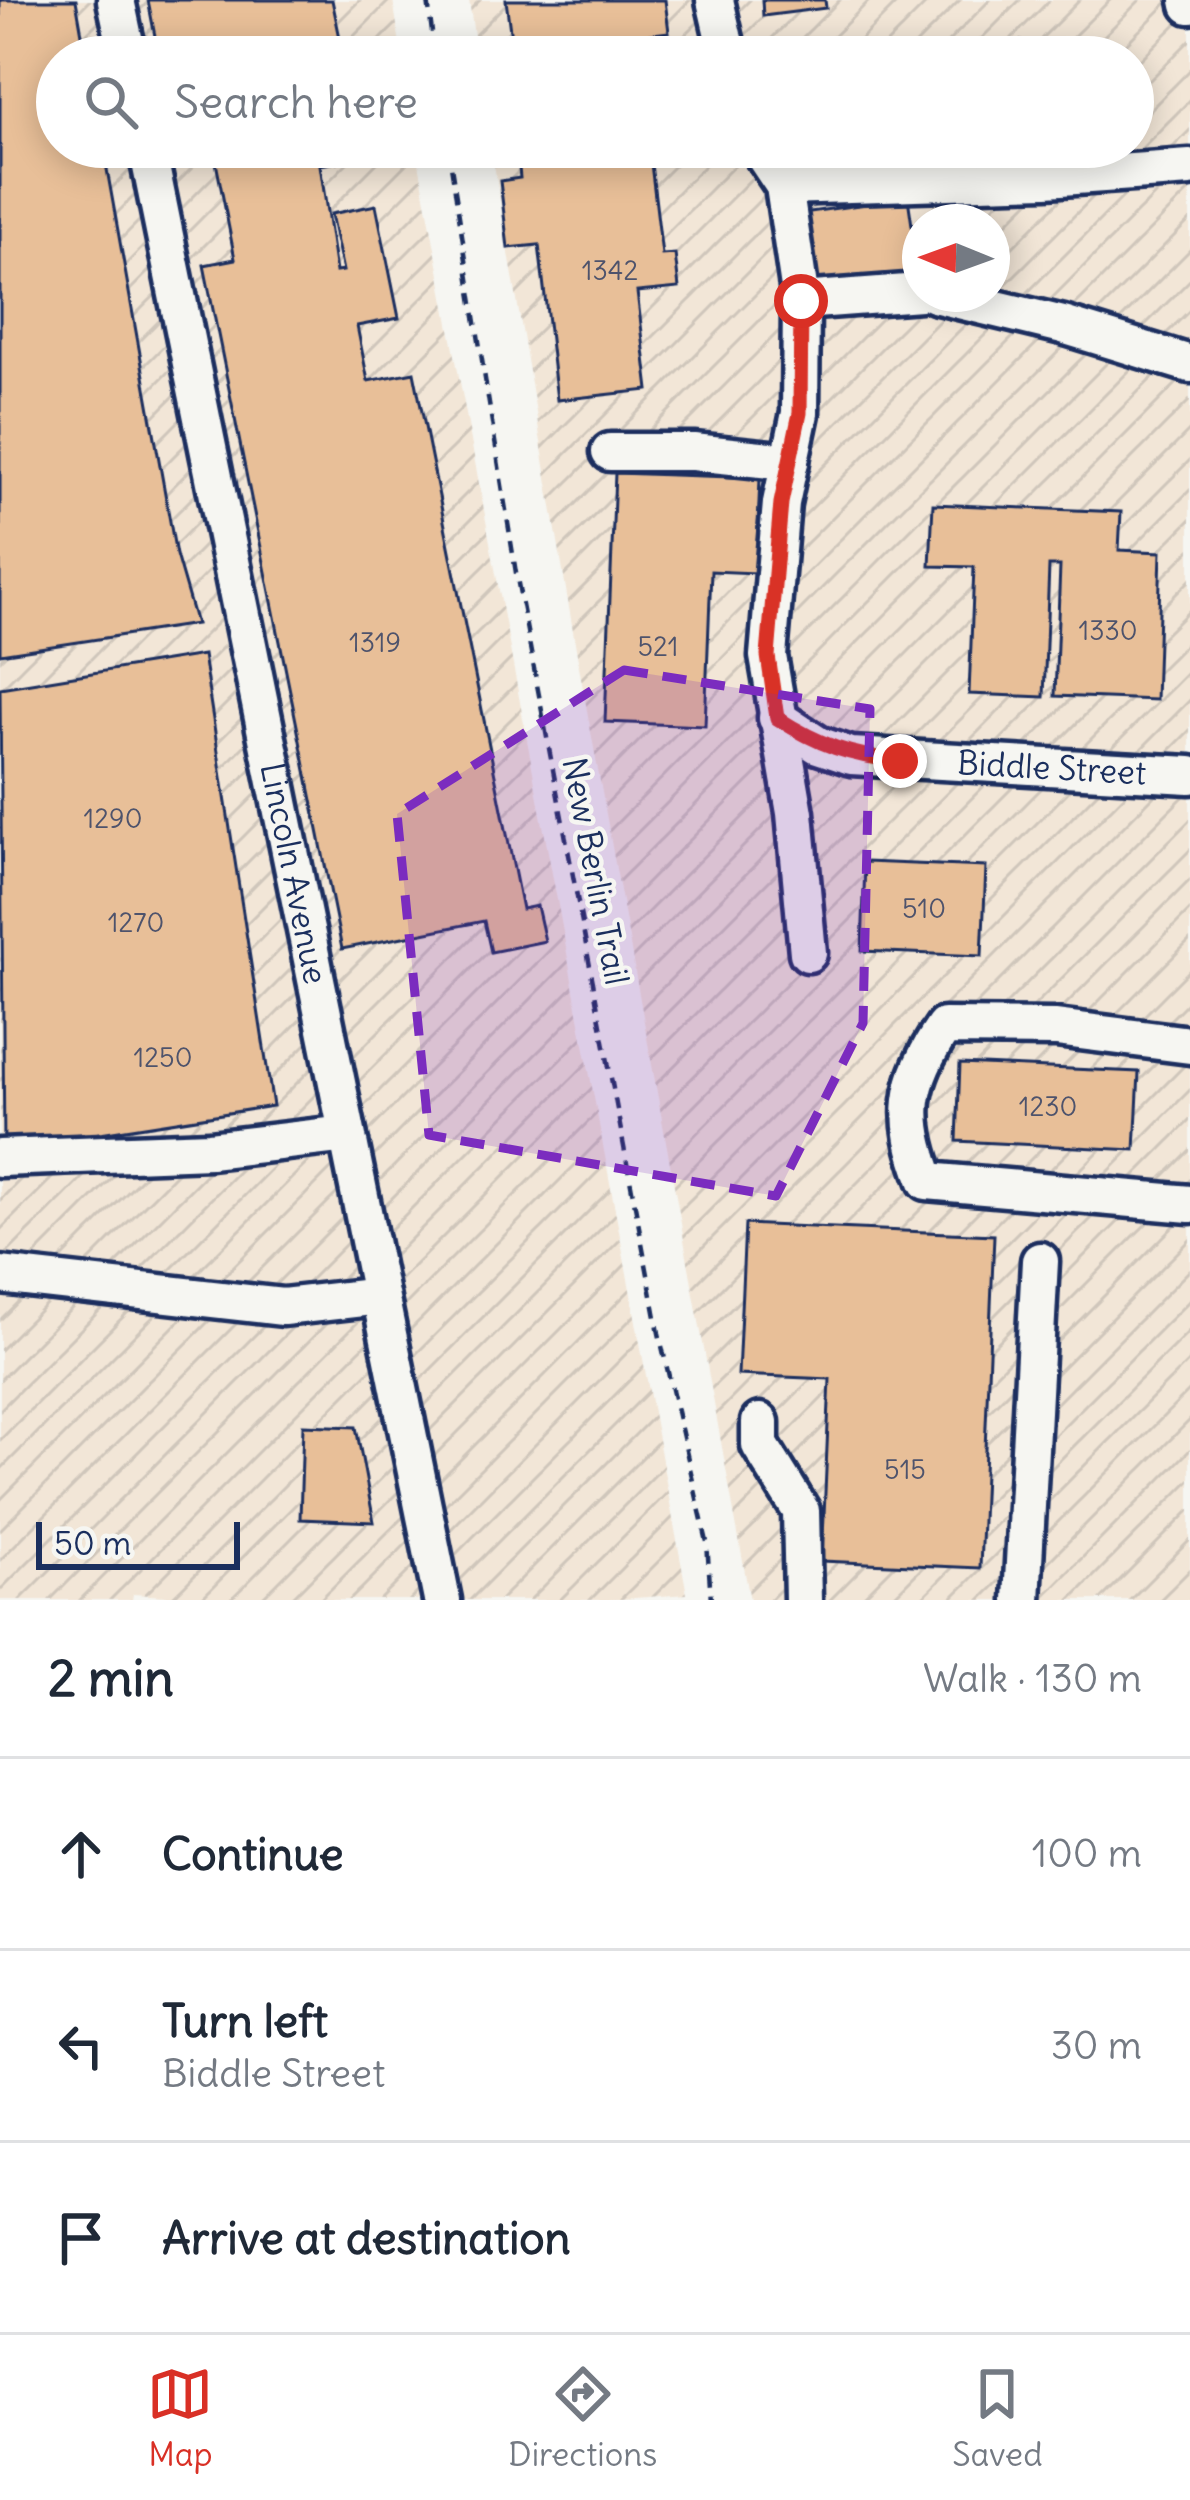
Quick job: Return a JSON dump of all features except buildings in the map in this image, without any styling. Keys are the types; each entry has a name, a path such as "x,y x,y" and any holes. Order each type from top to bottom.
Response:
{"street":[{"path":"116,0 124,36"},
{"path":"715,0 723,36"},
{"name":"Lincoln Avenue","path":"151,168 442,1600"},
{"path":"772,168 784,186 801,301 800,413 781,503 768,656 797,833 808,953"},
{"path":"784,186 1046,178 1190,168"},
{"path":"801,301 902,293"},
{"path":"1009,312 1190,364"},
{"path":"610,452 692,452 790,462"},
{"name":"Biddle Street","path":"777,718 818,745 851,756 1190,775"},
{"path":"1190,1045 1056,1028 944,1027 916,1069 911,1141 927,1181 1190,1204"},
{"path":"0,1158 210,1150 347,1134"},
{"path":"1022,1600 1040,1262"},
{"path":"0,1276 283,1307 380,1296"},
{"path":"760,1422 760,1445 801,1511 803,1600"}],"path":[{"path":"428,0 432,36"},
{"name":"New Berlin Trail","path":"451,168 520,595 659,1334 707,1542 711,1600"}],"highlighted area":[{"path":"624,670 870,709 863,1023 776,1196 429,1135 397,814"}],"shaded area":[{"path":"0,0 393,0 399,36 36,36 36,168 420,168 687,1594 608,1600 235,1600 133,1594 132,1600 0,1600"},
{"path":"469,0 1190,0 1190,1600 750,1600 580,672 495,168 1154,168 1154,36 474,36"}],"route":[{"path":"801,301 800,413 781,503 768,656 777,718 818,745 851,756 900,761"}]}
